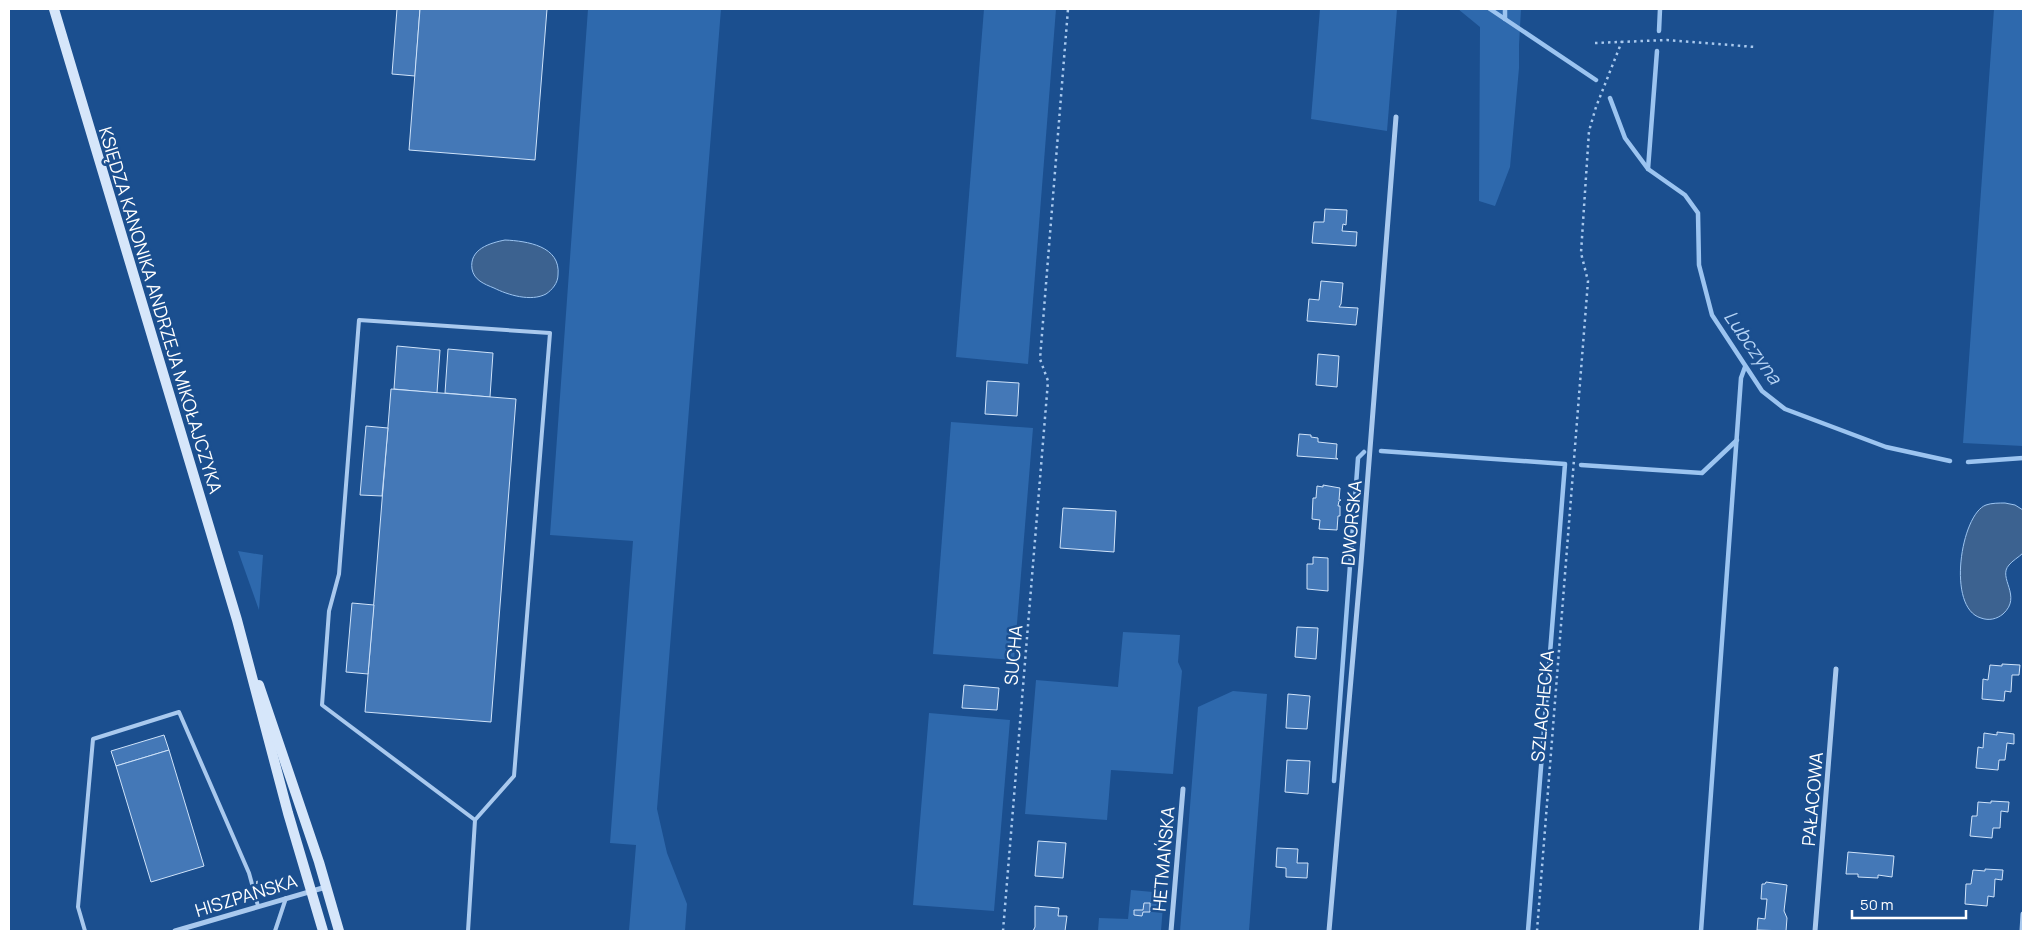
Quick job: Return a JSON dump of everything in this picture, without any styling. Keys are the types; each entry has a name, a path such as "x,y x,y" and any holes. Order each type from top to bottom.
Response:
{"main road":[{"name":"KSIĘDZA KANONIKA ANDRZEJA MIKOŁAJCZYKA","path":"54,9 236,620 283,795 323,931"},
{"name":"KSIĘDZA KANONIKA ANDRZEJA MIKOŁAJCZYKA","path":"236,620 279,739 339,931"}],"street":[{"name":"DWORSKA","path":"1329,931 1362,564 1396,117"},
{"name":"PAŁACOWA","path":"1815,931 1836,669"},
{"name":"HETMAŃSKA","path":"1171,931 1183,789"},
{"name":"HISZPAŃSKA","path":"175,931 310,890 326,887"},
{"path":"2022,931 2023,914"}],"lane":[{"path":"468,931 475,820 514,776 550,333 359,320 340,574 329,612 322,706 475,820"},
{"path":"84,931 78,907 93,739 178,712 249,873 258,906"},
{"path":"275,931 286,898"}],"path":[{"name":"SUCHA","path":"1003,931 1048,381 1040,359 1068,9"},
{"path":"1595,43 1667,40 1755,48"},
{"name":"SZLACHECKA","path":"1537,931 1588,281 1581,253 1589,131 1596,107 1622,42"}],"shaded area":[{"path":"588,9 721,9 657,809 667,853 687,904 685,931 629,931 636,845 610,843 633,541 550,535"},
{"path":"984,9 1056,9 1028,364 956,357"},
{"path":"1320,9 1397,9 1387,131 1311,119"},
{"path":"1458,9 1521,9 1519,68 1510,167 1495,206 1479,201 1480,27"},
{"path":"1994,9 2023,9 2023,446 1963,443"},
{"path":"505,240 541,247 554,257 558,278 554,286 546,294 534,297 513,295 487,285 475,276 472,262 477,252 487,245"},
{"path":"951,422 1033,428 1014,660 933,654"},
{"path":"2005,503 2015,505 2023,510 2023,553 2006,570 2011,594 2009,607 1998,617 1984,619 1970,611 1964,597 1961,580 1961,561 1964,542 1977,512 1988,504"},
{"path":"238,551 263,555 259,610"},
{"path":"1123,632 1180,635 1178,662 1182,671 1173,774 1111,770 1107,820 1025,814 1036,680 1118,687"},
{"path":"1233,691 1267,694 1249,931 1180,931 1198,707"},
{"path":"929,713 1010,720 994,911 913,905"},
{"path":"1131,890 1164,893 1161,931 1098,931 1099,918 1128,919"}],"building":[{"path":"397,9 420,9 415,76 392,74"},
{"path":"420,9 547,9 535,160 409,150"},
{"path":"1325,209 1347,210 1346,225 1343,224 1342,231 1357,232 1356,246 1312,243 1314,222 1324,222"},
{"path":"1321,281 1343,283 1339,307 1358,308 1356,325 1307,321 1309,299 1319,300"},
{"path":"397,346 440,350 437,393 394,389"},
{"path":"448,349 493,353 490,397 445,393"},
{"path":"1318,354 1339,356 1337,387 1316,385"},
{"path":"987,381 1019,383 1017,416 985,414"},
{"path":"391,389 516,399 491,722 365,712"},
{"path":"366,426 388,428 382,496 360,495"},
{"path":"1299,434 1311,435 1311,437 1318,438 1318,442 1337,444 1336,458 1338,459 1297,456"},
{"path":"1323,485 1340,488 1339,500 1341,500 1338,506 1340,506 1340,516 1338,516 1337,530 1319,529 1320,520 1312,519 1313,498 1316,498 1317,486 1323,487"},
{"path":"1063,508 1116,511 1114,552 1060,548"},
{"path":"1313,557 1328,558 1328,591 1307,589 1307,564 1313,564"},
{"path":"352,603 374,605 368,674 346,672"},
{"path":"1297,627 1318,628 1316,659 1295,657"},
{"path":"2002,664 2020,665 2019,675 2012,675 2011,692 2005,691 2004,701 1982,699 1983,679 1988,680 1990,665 2002,666"},
{"path":"964,685 999,688 997,710 962,708"},
{"path":"1288,694 1310,696 1307,729 1286,728"},
{"path":"1997,732 2014,734 2014,744 2007,743 2005,760 1999,760 1998,770 1976,768 1978,747 1983,748 1984,733 1997,735"},
{"path":"164,735 169,750 116,766 111,751"},
{"path":"169,750 204,866 151,882 116,766"},
{"path":"1287,760 1310,761 1308,794 1285,792"},
{"path":"1991,801 2009,802 2008,812 2001,811 2000,828 1993,828 1992,838 1970,836 1972,816 1977,816 1978,802 1991,803"},
{"path":"1038,841 1066,843 1063,878 1035,876"},
{"path":"1277,848 1298,849 1297,863 1308,863 1307,878 1286,877 1286,868 1276,867"},
{"path":"1848,852 1894,856 1892,877 1878,875 1878,878 1858,877 1858,874 1846,874"},
{"path":"1985,869 2003,870 2002,880 1995,879 1994,897 1988,896 1987,906 1965,904 1966,884 1971,884 1973,870 1985,871"},
{"path":"1766,882 1787,885 1784,911 1787,918 1786,931 1757,930 1758,918 1765,919 1767,899 1761,899 1762,884"},
{"path":"1144,903 1150,903 1150,912 1143,912 1142,916 1134,915 1134,910 1143,910"},
{"path":"1035,906 1059,908 1058,916 1067,916 1065,931 1033,931 1035,927"}],"waterway":[{"name":"Lubczyna","path":"1490,9 1596,80"},
{"path":"1505,9 1505,19"},
{"path":"1659,31 1660,9"},
{"path":"1648,169 1657,51"},
{"name":"Lubczyna","path":"1610,98 1625,138 1648,169 1685,195 1698,213 1699,265 1712,315 1762,391 1785,409 1886,447 1950,461"},
{"path":"1701,931 1741,378 1745,367"},
{"path":"1581,465 1702,473 1737,440"},
{"path":"1381,451 1565,464 1528,931"},
{"path":"1334,781 1358,458 1364,452"},
{"name":"Lubczyna","path":"1968,462 2023,458"}]}
